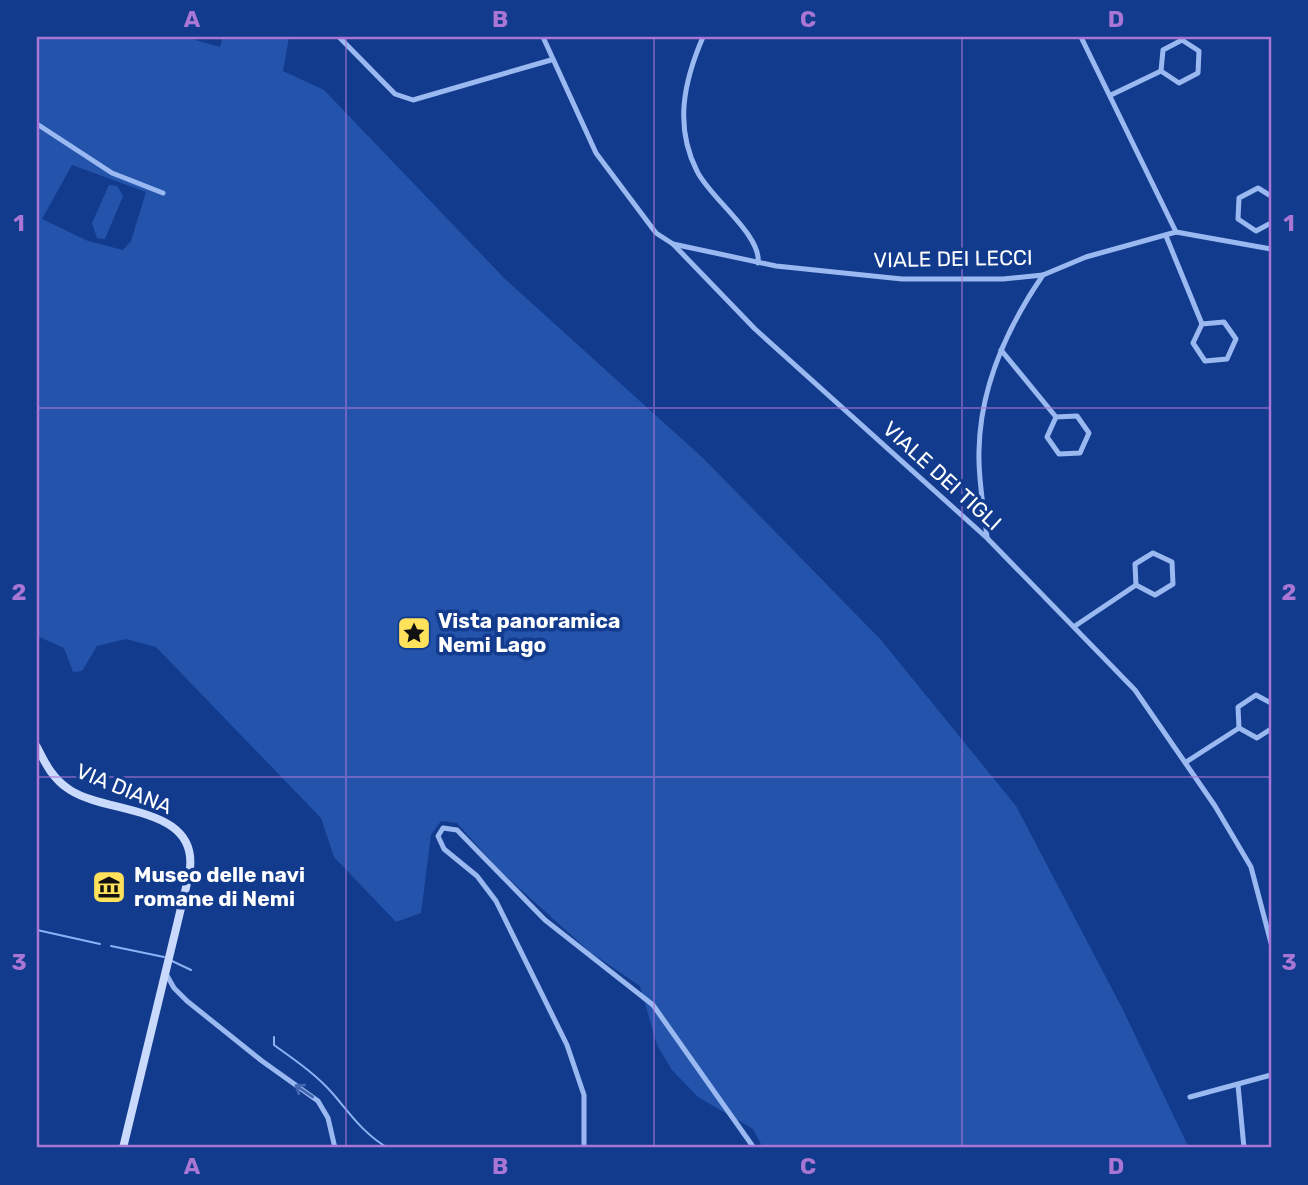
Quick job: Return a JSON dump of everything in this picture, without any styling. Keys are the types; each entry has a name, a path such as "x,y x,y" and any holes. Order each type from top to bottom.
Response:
{"street":[{"path":"339,37 395,94 413,100 551,60"},
{"name":"VIALE DEI TIGLI","path":"543,37 551,60 596,153 656,233 673,244 755,329 987,538 1135,690 1186,762 1251,867 1271,943"},
{"path":"703,37 684,94 682,123 698,174 756,246 758,263"},
{"path":"1081,37 1176,232 1271,249"},
{"path":"1182,40 1199,51 1198,73 1179,83 1161,71 1163,50 1172,45 1182,40"},
{"path":"1111,95 1161,71"},
{"path":"37,124 112,173 163,193"},
{"path":"1256,231 1238,219 1239,198 1258,188 1271,197"},
{"path":"1252,245 1256,231 1271,223"},
{"name":"VIALE DEI LECCI","path":"673,244 758,263 891,278 1003,279 1042,275 1086,257 1176,232"},
{"path":"1166,236 1202,324 1193,343 1205,360 1227,359 1236,340 1224,322 1202,324"},
{"path":"987,538 979,442 990,383 1001,350 1042,275"},
{"path":"1001,350 1056,417"},
{"path":"1077,416 1089,433 1080,453 1059,454 1047,437 1056,417 1077,416"},
{"path":"1153,552 1172,562 1173,584 1164,590 1155,595 1136,585 1135,564 1153,552"},
{"path":"1075,626 1136,585"},
{"path":"1238,728 1238,707 1256,695 1271,703"},
{"path":"1186,762 1238,728"},
{"path":"1238,728 1257,738 1271,729"},
{"name":"VIA DIANA","path":"37,747 52,775 72,792 147,815 171,826 186,839 192,862 123,1148"},
{"path":"584,1148 584,1095 566,1045 496,901 477,876 440,844 439,835 443,828 457,830 545,920 653,1005 754,1148"},
{"path":"164,971 174,988 187,1001 318,1101 329,1122 335,1148"},
{"path":"1190,1097 1271,1075"},
{"path":"1238,1085 1244,1148"}],"shaded area":[{"path":"37,37 185,37 220,47 223,37 289,37 283,71 324,90 505,279 704,459 881,640 1016,806 1122,1008 1189,1148 763,1148 753,1129 698,1097 672,1070 657,1045 640,986 590,952 499,870 457,823 441,821 431,835 421,913 396,922 334,857 321,818 156,647 126,639 97,646 82,671 73,672 64,648 37,636","holes":["72,165 146,192 131,241 123,250 88,241 42,219"]},
{"path":"109,185 117,186 123,196 105,239 97,238 92,223"}],"waterway":[{"path":"37,930 100,944"},
{"path":"111,946 164,957"},
{"path":"172,961 191,970"},
{"path":"274,1037 274,1045 306,1068 365,1130 388,1148"}],"place":[{"name":"Vista panoramica Nemi Lago","path":"414,633"},
{"name":"Museo delle navi romane di Nemi","path":"109,887"}]}
